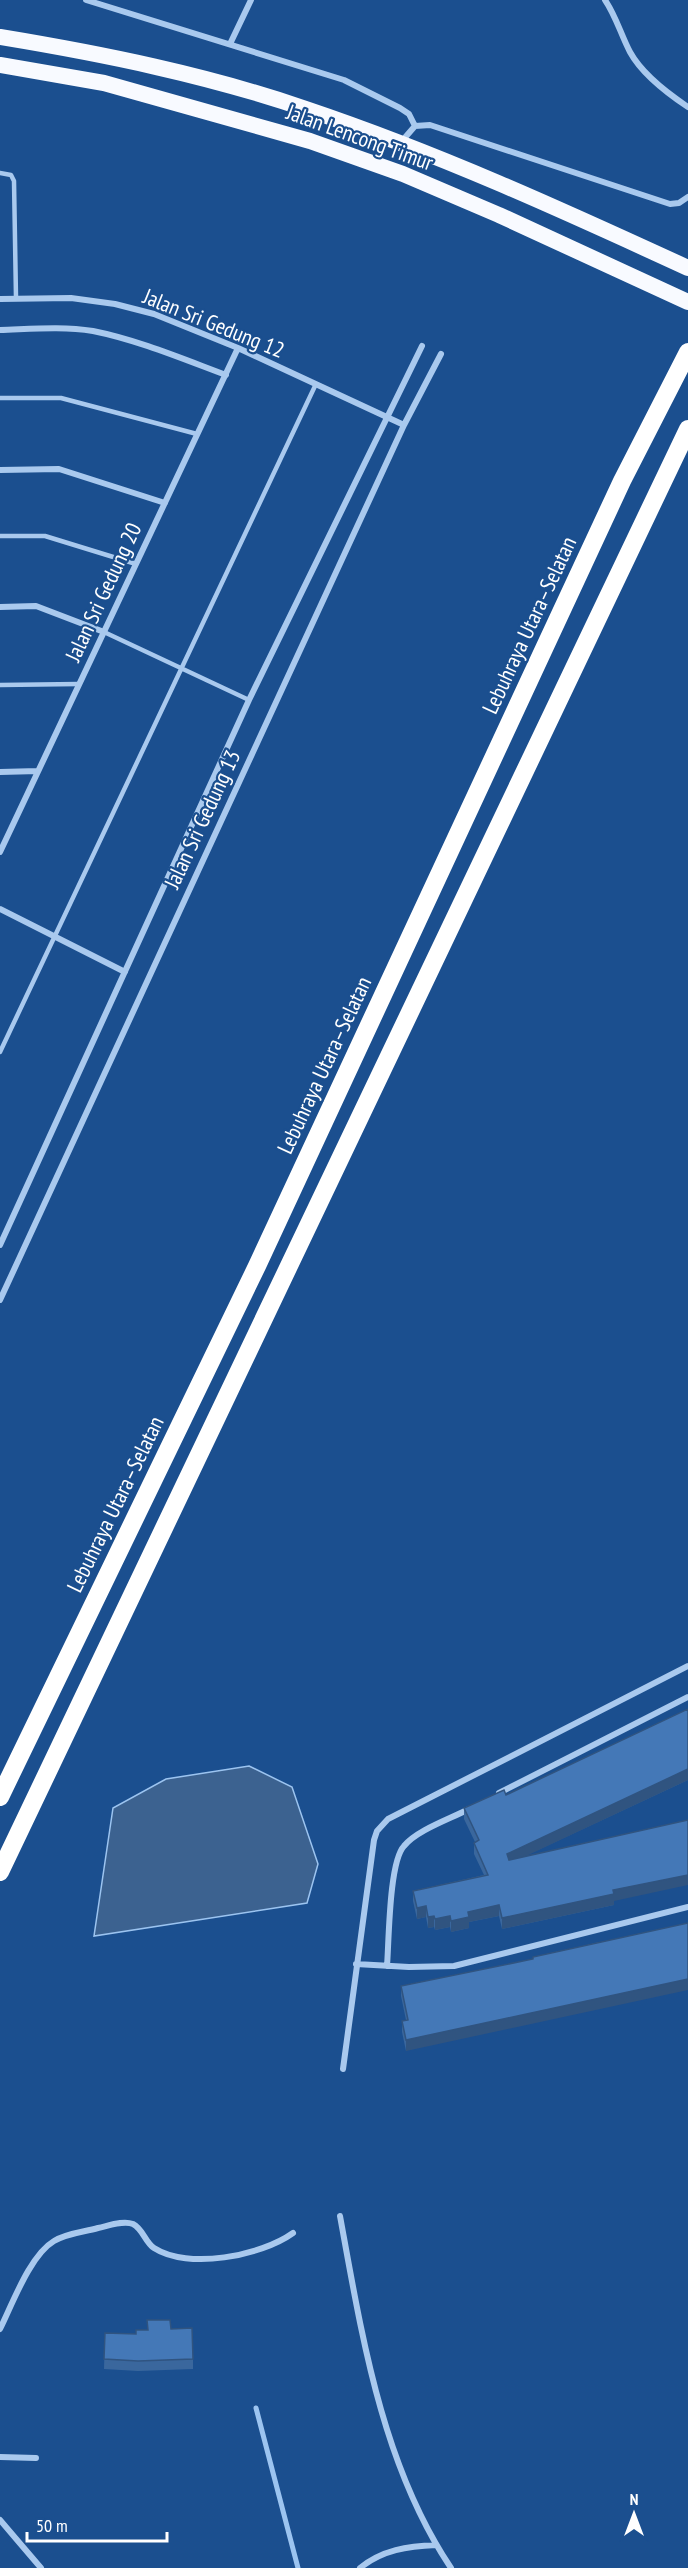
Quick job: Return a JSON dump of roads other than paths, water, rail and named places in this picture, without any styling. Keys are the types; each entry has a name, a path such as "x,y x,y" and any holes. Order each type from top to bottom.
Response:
{"highway":[{"name":"Jalan Lencong Timur","path":"0,37 86,51 213,82 304,108 494,180 688,268"},
{"name":"Jalan Lencong Timur","path":"0,65 104,83 310,141 403,174 688,302"},
{"name":"Lebuhraya Utara–Selatan","path":"0,1797 257,1266 622,482 688,352"},
{"path":"0,1872 283,1281 615,577 688,429"}],"street":[{"path":"86,0 344,80 400,108 409,114 416,126"},
{"path":"118,10 120,0"},
{"path":"230,44 251,0"},
{"path":"605,0 630,53 646,73 688,107"},
{"path":"401,143 416,126 430,125 670,204 679,203 688,197"},
{"name":"Jalan Sri Gedung 12","path":"0,299 71,298 115,304 154,314 238,348 315,386 404,425"},
{"name":"Jalan Sri Gedung 12","path":"0,330 60,328 93,331 155,349 226,375"},
{"name":"Jalan Sri Gedung 13","path":"0,1245 249,700 385,417 422,346"},
{"name":"Jalan Sri Gedung 20","path":"0,852 238,348"},
{"name":"Jalan Sri Gedung 13","path":"0,1300 404,425 441,354"},
{"path":"0,470 59,469 165,503"},
{"path":"0,607 36,606 104,633"},
{"path":"0,772 38,771"},
{"path":"0,909 124,972"},
{"path":"343,2069 374,1840 382,1824 688,1666"},
{"path":"496,1795 688,1697"},
{"path":"387,1966 395,1865 402,1847 414,1837 475,1806"},
{"path":"356,1964 454,1966 688,1907"},
{"path":"340,2216 364,2343 382,2411 405,2477 435,2545 451,2568"},
{"path":"0,2330 24,2281 42,2252 53,2241 64,2236 127,2223 140,2228 145,2239 154,2248 178,2258 191,2260 225,2257 274,2244 293,2233"},
{"path":"0,2457 36,2458"},
{"path":"0,2520 41,2568"},
{"path":"360,2568 381,2554 393,2550 435,2545"}],"lane":[{"path":"0,173 11,175 14,181 16,298"},
{"path":"0,1052 315,386"},
{"path":"0,399 61,398 197,434"},
{"path":"0,536 45,536 136,564"},
{"path":"104,633 249,700"},
{"path":"0,686 80,684"}],"water":[{"path":"249,1766 292,1787 318,1864 307,1903 94,1936 113,1808 166,1779"}],"waterway":[{"path":"256,2408 298,2568"}]}
